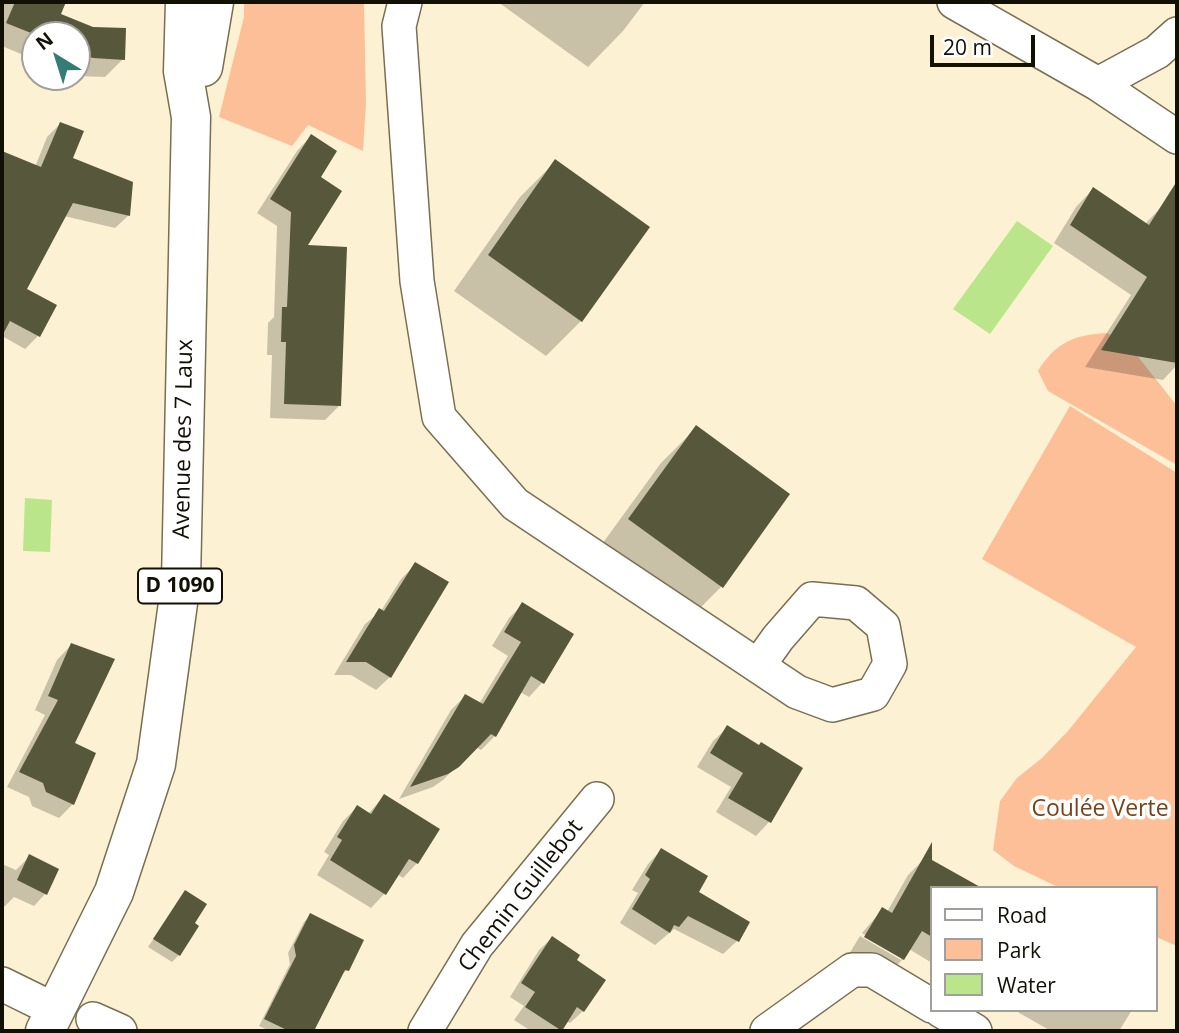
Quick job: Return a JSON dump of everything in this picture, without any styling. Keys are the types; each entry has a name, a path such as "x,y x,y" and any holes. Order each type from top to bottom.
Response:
{"main road":[{"name":"D 1090","path":"185,2 183,71 191,117"},
{"name":"D 1090","path":"191,117 204,64 214,2"},
{"name":"Avenue des 7 Laux","path":"50,1021 114,892 156,764 181,581 191,117"}],"street":[{"path":"405,2 400,26 417,281 439,417 515,504 758,666"},
{"path":"954,2 1098,84 1177,137"},
{"path":"1098,84 1157,52 1177,34"},
{"name":"Chemin Guillebot","path":"425,1031 477,945 597,799"},
{"path":"767,1031 852,970 873,970 930,1005"},
{"path":"2,984 50,1021"},
{"path":"943,1012 975,1031"}],"green space":[{"path":"244,2 364,2 366,103 363,151 308,125 292,146 219,117 244,17"},
{"path":"1107,333 1128,344 1177,406 1177,465 1048,391 1038,371 1052,353 1075,338"},
{"name":"Coulée Verte","path":"1070,406 1177,473 1177,946 1158,938 1158,886 1056,886 1014,866 993,850 1000,801 1017,778 1042,758 1068,731 1136,647 982,559"}],"water":[{"path":"1017,221 1053,246 990,334 953,309"},
{"path":"25,498 52,500 50,552 23,551"}],"building":[{"path":"15,2 66,2 61,14 78,21 21,21 21,29 6,23"},
{"path":"91,26 126,28 125,60 93,58"},
{"path":"60,122 84,131 73,158 133,182 130,216 73,203 27,289 57,305 40,337 10,321 2,336 2,151 41,167"},
{"path":"311,134 337,151 321,177 342,191 308,245 347,247 341,406 284,404 286,342 281,342 282,307 287,307 291,212 270,199"},
{"path":"555,159 650,227 582,322 488,255"},
{"path":"1177,181 1177,363 1101,350 1147,277 1070,225 1093,187 1149,225"},
{"path":"696,425 790,494 723,588 628,519"},
{"path":"415,562 449,582 391,678 366,662 346,662 379,608 384,611"},
{"path":"522,602 574,634 544,684 531,676 496,737 491,734 459,767 448,774 410,787 465,694 483,704 521,642 504,632"},
{"path":"71,643 115,659 75,743 96,753 74,805 46,792 43,783 19,772 58,700 48,696"},
{"path":"727,725 803,768 771,823 728,798 743,773 710,753"},
{"path":"384,794 440,829 418,864 409,859 386,895 330,860 342,840 337,837 357,805 371,814"},
{"path":"932,842 932,860 978,886 930,886 930,936 922,931 904,960 864,937 882,907 892,913"},
{"path":"661,848 708,876 699,892 750,922 739,942 688,916 679,927 674,925 670,933 632,909 650,879 645,875"},
{"path":"29,854 59,869 47,895 17,880"},
{"path":"185,890 207,904 195,923 199,926 180,956 153,939"},
{"path":"310,913 364,940 349,971 345,970 314,1031 289,1031 264,1019 296,956 294,945"},
{"path":"552,936 580,955 577,960 606,980 584,1012 577,1007 562,1031 525,1007 535,992 521,983"}]}
